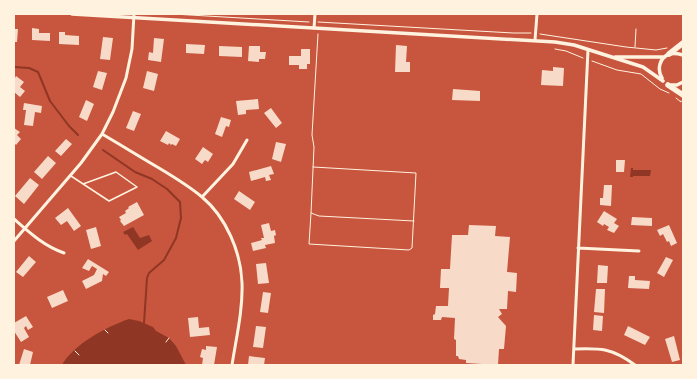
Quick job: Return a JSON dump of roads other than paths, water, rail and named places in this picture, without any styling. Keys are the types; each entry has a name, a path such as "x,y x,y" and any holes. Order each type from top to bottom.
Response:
{"highway":[{"path":"667,55 683,43"},
{"path":"668,85 683,95"}],"street":[{"path":"72,14 134,16 565,43 646,69 668,85 674,86 683,82"},
{"path":"313,28 315,14"},
{"path":"535,40 537,14"},
{"path":"14,241 81,163 102,134 113,112 126,78 132,48 134,16"},
{"path":"573,365 588,50"},
{"path":"663,80 660,76 660,63 667,55"},
{"path":"612,57 683,55"},
{"path":"102,134 179,180 202,197 215,211 224,224 232,240 242,283 238,328 232,365"},
{"path":"202,197 233,164 247,140"},
{"path":"14,219 51,249 64,253"},
{"path":"578,248 639,250"},
{"path":"574,349 607,350 619,354 635,365"}],"lane":[{"path":"70,176 109,201 137,187 116,172 83,184"}],"waterway":[{"path":"14,67 29,68 38,72 50,101 69,126 78,135"},
{"path":"103,150 135,172 152,179 167,189 180,202 181,218 176,238 164,260 149,273 147,278 144,323"}]}
